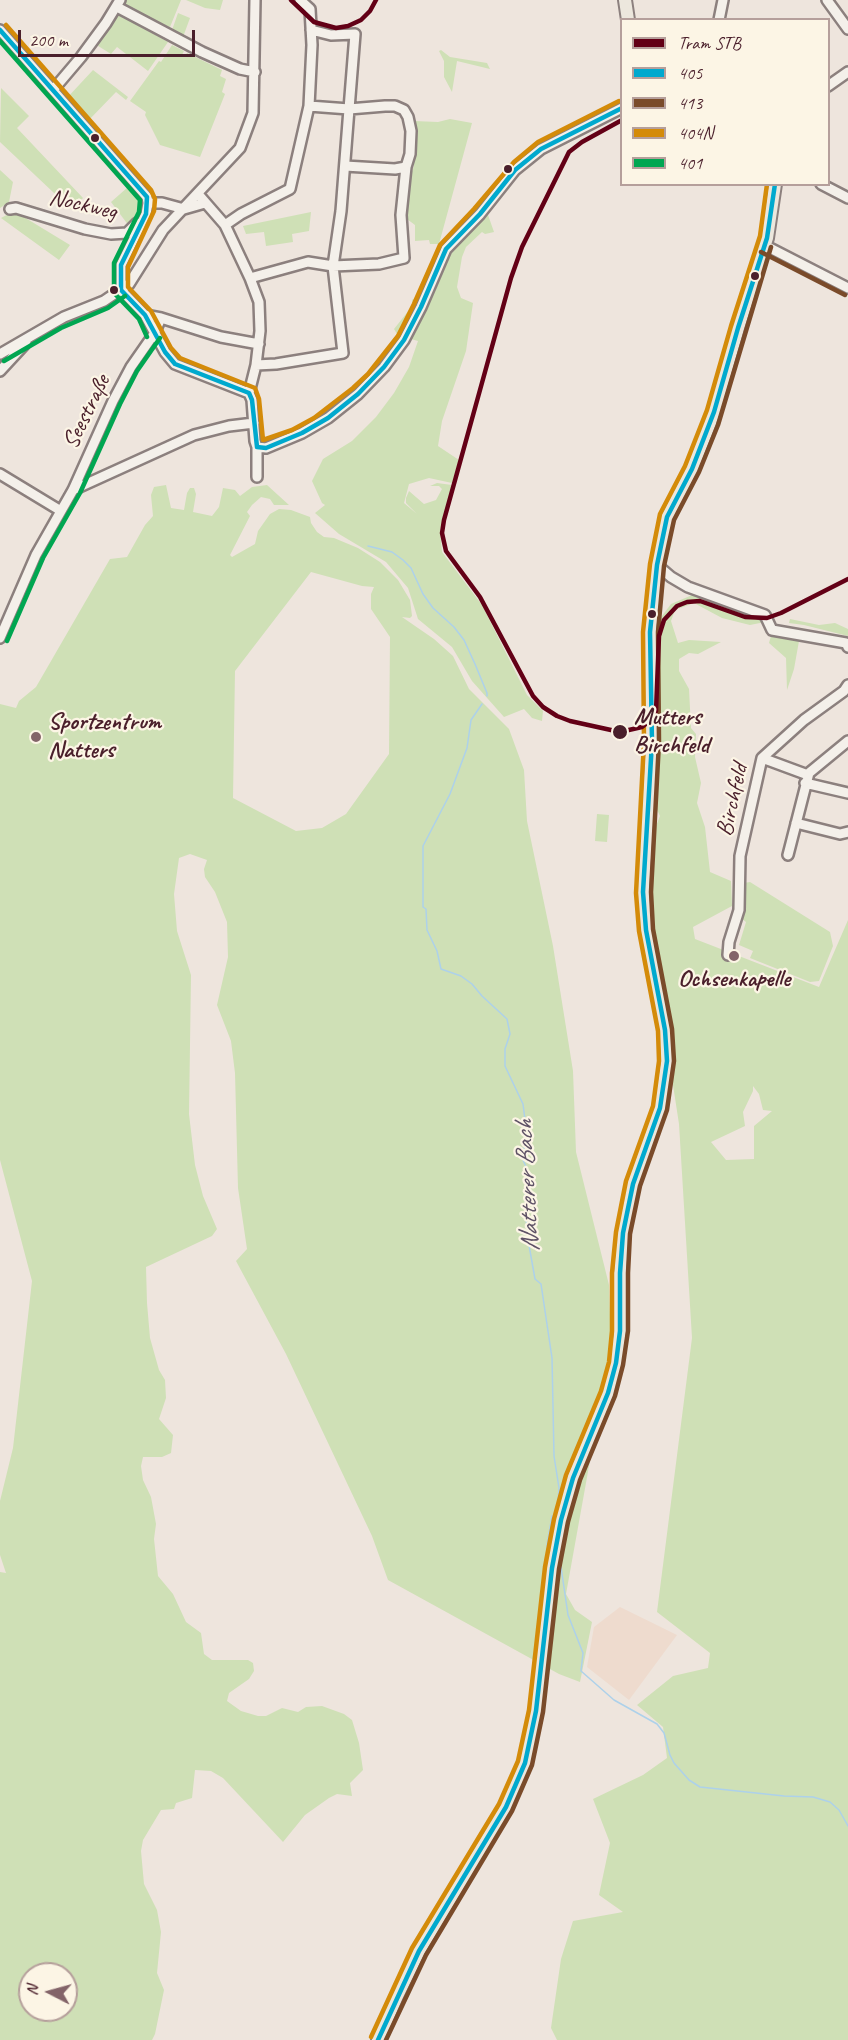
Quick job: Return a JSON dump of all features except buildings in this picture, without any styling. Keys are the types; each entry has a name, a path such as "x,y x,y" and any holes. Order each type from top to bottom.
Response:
{"main road":[{"path":"625,0 628,18"},
{"path":"378,2040 420,1951 506,1807 525,1763 536,1711 552,1568 561,1520 573,1478 608,1393 616,1363 619,1341 622,1233 633,1184 660,1108 667,1061 665,1030 643,904 652,723 650,632 657,565 667,517 692,469 711,423 764,245 771,218 775,186"}],"street":[{"path":"0,354 64,317 104,301 129,284 163,230 237,152 246,137 253,113 255,0"},
{"path":"225,225 241,214 290,189 309,106 313,5 300,0"},
{"path":"719,18 723,0"},
{"path":"827,0 848,28"},
{"path":"53,90 81,57 118,3 183,43 231,65 255,72"},
{"path":"0,30 145,194 148,203 144,219 122,265 121,290 145,315 168,357 180,366 249,393"},
{"path":"256,365 343,353 333,266 342,211 355,34 331,35 312,30"},
{"path":"830,85 848,72"},
{"path":"250,278 308,261 333,266 379,264 404,258 401,216 411,138 408,117 404,110 390,106 349,109 309,106"},
{"path":"257,447 266,448 302,433 338,410 374,379 394,354 412,323 442,254 449,244 480,214 509,178 525,161 541,149 620,109"},
{"path":"345,166 395,169 406,167"},
{"path":"826,186 848,198"},
{"path":"198,194 225,225 250,278 260,307 259,344 249,393 252,400 257,447 257,477"},
{"path":"148,203 159,202 184,209 205,203"},
{"name":"Nockweg","path":"10,209 16,207 85,229 111,234 127,233 144,219"},
{"path":"764,245 848,288"},
{"path":"145,315 221,337 259,344"},
{"name":"Seestraße","path":"0,638 36,555 73,490 112,401 133,364 154,334 161,318"},
{"path":"0,370 27,339"},
{"path":"73,490 194,435 229,426 254,423"},
{"path":"0,474 61,511"},
{"path":"657,565 688,587 765,615 772,630 846,643 848,647"},
{"name":"Birchfeld","path":"728,955 729,942 739,910 740,856 762,758 804,720 847,691"},
{"path":"788,855 806,779 812,769 848,741"},
{"path":"762,758 806,779 848,793"},
{"path":"796,823 840,834 848,832"}],"shaded area":[{"path":"620,1607 677,1635 629,1700 587,1667 594,1627"}],"green space":[{"path":"124,0 181,0 170,27 121,7"},
{"path":"186,0 223,0 220,10 205,8"},
{"path":"124,12 123,17 168,42 148,71 117,47 111,54 95,44 115,13"},
{"path":"178,13 190,18 183,37 171,33"},
{"path":"172,45 184,51 182,55 185,56 187,53 222,70 220,76 226,79 222,92 225,94 200,157 160,145 145,115 146,112 130,101"},
{"path":"441,50 450,57 487,63 490,69 457,61 452,92 444,77 444,61 439,51"},
{"path":"93,70 128,97 126,100 116,92 87,122 66,99"},
{"path":"1,88 29,116 17,128 83,198 72,210 0,142"},
{"path":"450,119 472,123 439,244 430,244 429,240 415,241 415,225 403,216 407,186 414,166 414,121 438,122"},
{"path":"0,170 13,182 9,202 0,208"},
{"path":"128,187 141,196 143,202 139,217 133,226 129,226 111,202"},
{"path":"14,211 70,245 59,260 1,218"},
{"path":"311,212 309,231 292,234 293,242 266,246 264,232 246,234 243,226"},
{"path":"487,212 494,232 485,234 482,232 466,247 462,257 457,287 461,298 473,303 466,351 442,421 438,446 459,460 452,483 429,478 409,484 404,503 417,514 406,503 409,491 424,504 436,500 442,489 439,486 430,486 437,483 452,485 440,531 442,552 482,605 527,695 543,711 542,721 532,718 524,709 504,717 472,681 452,647 418,619 408,588 386,562 339,534 315,513 325,505 312,481 323,459 352,441 376,417 394,393 409,367 418,341 411,339 412,331 449,249"},
{"path":"418,296 421,298 408,326 396,344 392,341 397,334 394,329 413,305 412,300"},
{"path":"166,485 171,508 184,510 187,493 190,488 194,488 196,494 193,512 212,516 219,507 223,488 235,490 240,496 252,487 267,485 289,505 274,505 270,499 261,497 247,512 250,516 230,555 232,557 255,544 258,531 270,514 279,509 291,510 310,517 317,532 324,537 334,538 358,548 380,562 398,580 410,600 412,616 402,617 434,639 453,656 469,689 509,729 524,770 527,821 553,946 573,1071 576,1152 609,1285 611,1344 566,1594 575,1610 592,1622 580,1682 559,1674 388,1580 372,1536 286,1354 236,1261 247,1249 238,1188 235,1073 231,1041 217,1005 228,957 227,922 215,892 205,877 204,869 207,860 190,854 179,858 174,894 177,931 191,975 189,1114 195,1165 203,1196 217,1229 212,1236 146,1267 150,1338 159,1370 165,1380 166,1398 159,1419 173,1435 171,1453 162,1457 143,1457 141,1466 143,1480 151,1497 156,1524 154,1539 158,1576 173,1594 186,1622 201,1633 204,1654 212,1660 248,1660 253,1663 254,1671 249,1679 229,1693 227,1701 241,1711 258,1716 266,1716 282,1708 298,1712 306,1707 322,1706 344,1714 352,1720 359,1743 363,1770 350,1783 352,1796 337,1794 329,1798 305,1815 283,1842 223,1778 211,1771 195,1770 192,1798 176,1803 174,1809 161,1810 143,1840 141,1851 144,1884 157,1910 161,1932 157,1973 164,1990 152,2040 0,2040 0,1572 6,1573 0,1555 0,1501 13,1448 32,1281 0,1160 0,704 16,708 19,701 36,687 110,559 127,557 145,525 153,516 151,495 154,487","holes":["311,572 362,586 374,587 371,594 371,609 390,637 389,754 346,814 322,828 296,831 233,798 235,671"]},
{"path":"697,593 760,614 765,622 750,625 722,618 694,603 675,610 671,621 678,643 689,640 721,642 698,654 689,653 679,659 679,671 689,689 691,728 696,734 695,757 701,783 697,803 705,827 710,872 731,881 732,906 693,927 695,939 819,987 848,920 848,2040 557,2040 551,2028 561,1959 573,1921 623,1912 599,1895 610,1843 593,1799 643,1775 667,1758 663,1727 637,1705 673,1676 708,1668 710,1653 657,1612 692,1338 679,1124 651,942 647,849 660,816 652,799 653,628 671,604","holes":["753,1086 759,1094 763,1110 772,1111 754,1126 754,1159 726,1160 711,1142 745,1126 743,1112"]},
{"path":"790,619 819,625 835,623 848,629 848,636 789,623"},
{"path":"771,636 799,641 794,669 787,690 786,658 769,643"},
{"path":"597,814 609,815 607,842 595,841"},
{"path":"750,882 830,932 833,946 819,981 810,982 750,958 753,951 739,945 746,922 742,919 743,887 744,883"}],"waterway":[{"name":"Natterer Bach","path":"368,546 392,552 411,568 423,594 433,608 454,627 464,640 487,696"},
{"name":"Natterer Bach","path":"482,704 471,720 467,748 450,794 423,846 423,907 426,909 427,930 437,951 441,969 461,976 472,984 507,1019 510,1034 505,1049 505,1066 523,1104 526,1128 523,1160 529,1173 525,1191 527,1234 535,1279 541,1284 552,1358 554,1456 559,1488 558,1503"},
{"path":"655,792 657,755"},
{"path":"632,1220 638,1192 660,1126"},
{"path":"624,1351 629,1323 626,1319 626,1312"},
{"name":"Natterer Bach","path":"548,1556 547,1545 552,1516"},
{"name":"Natterer Bach","path":"560,1560 568,1615 583,1653 581,1671 614,1700 657,1724 664,1733 674,1763 689,1780 700,1787 813,1797 830,1802 839,1810 848,1826"}],"tram line":[{"name":"STB","path":"291,0 314,22 336,28 361,20 376,0"},
{"name":"STB","path":"620,121 582,142 569,152 522,247 511,278 444,520 442,533 446,551 480,597 533,696 543,707 570,721 620,732 642,727 652,719 656,711 659,636 664,620 677,606 700,601 745,617 767,618 848,579"}],"transit line":[{"name":"404N","path":"6,25 151,190 155,199 154,211 128,267 128,287 151,311 171,348 180,358 255,388 259,399 263,440 292,430 314,418 368,374 398,336 440,245 514,162 538,142 619,101"},
{"name":"405","path":"0,30 147,197 146,214 121,265 121,290"},
{"name":"401","path":"0,41 140,200 139,212 114,263 114,290"},
{"name":"405","path":"257,447 266,448 302,433 328,418 358,394 384,367 404,340 446,249 480,214 515,170 541,149 620,109"},
{"name":"404N","path":"371,2037 412,1948 499,1804 518,1761 529,1710 545,1567 554,1519 566,1475 601,1391 609,1362 616,1232 626,1181 653,1106 659,1061 658,1031 639,931 636,893 644,742 643,632 650,564 660,514 685,466 707,410 760,236 767,186"},
{"name":"405","path":"378,2040 419,1951 506,1807 525,1763 536,1711 552,1568 561,1520 573,1478 608,1393 616,1363 620,1331 623,1233 633,1184 660,1108 667,1061 665,1030 646,930 643,892 652,742 650,632 657,565 667,517 692,469 714,412 767,238 775,186"},
{"name":"413","path":"386,2040 426,1955 512,1811 532,1765 543,1712 559,1569 568,1522 580,1480 615,1396 623,1365 628,1331 630,1234 640,1186 667,1110 674,1061 672,1029 653,929 651,892 659,742 658,632 664,566 674,520 699,472 718,425 771,247"},
{"name":"413","path":"761,252 845,295"},
{"name":"405","path":"121,290 145,315 165,352 175,364 249,393 252,400 257,447"},
{"name":"401","path":"116,295 139,319 147,337"},
{"name":"401","path":"4,361 61,328 108,308 125,296"},
{"name":"401","path":"7,641 43,558 80,493 120,404 137,371 160,338"}],"place":[{"name":"Mutters Birchfeld","path":"620,732"},
{"name":"Sportzentrum Natters","path":"36,737"},
{"name":"Ochsenkapelle","path":"734,956"}]}
